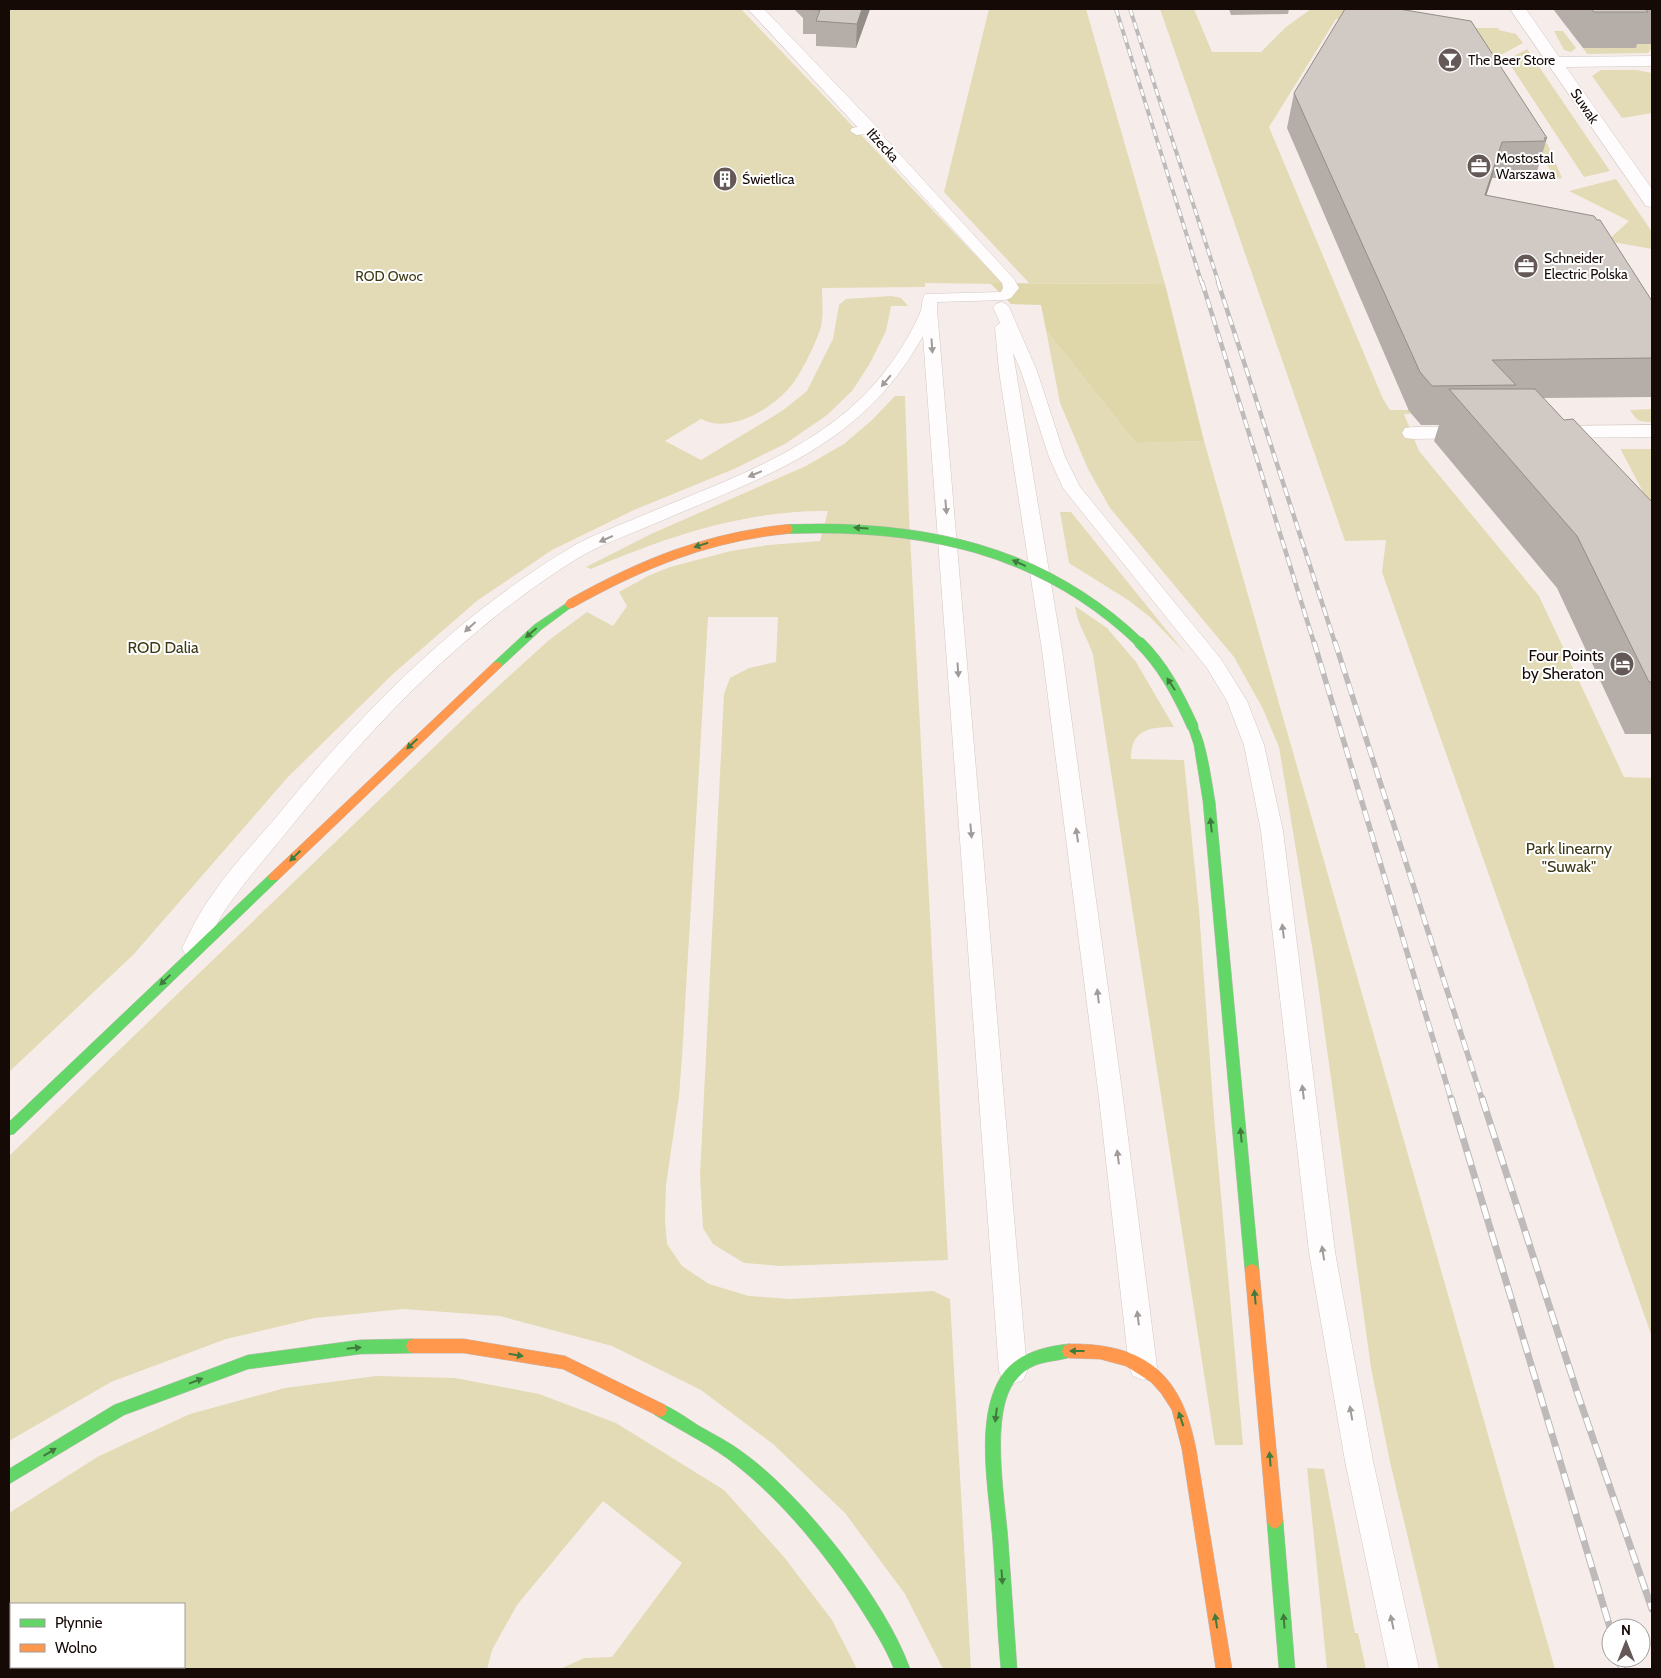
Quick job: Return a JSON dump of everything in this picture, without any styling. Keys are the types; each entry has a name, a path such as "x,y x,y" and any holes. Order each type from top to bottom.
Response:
{"main road":[{"path":"9,1130 512,650 538,627 570,604 633,568 714,540 799,528 839,527 870,528 931,537 960,543 1014,561 1068,587 1090,601 1131,633 1156,662 1177,693 1193,727 1203,763 1210,810 1282,1585 1287,1669"},
{"path":"9,1477 119,1410 248,1362 360,1347 464,1346 565,1363 667,1414 740,1459 780,1494 820,1538 855,1586 891,1641 902,1669"},
{"path":"1009,1669 994,1446 996,1414 1002,1386 1014,1371 1044,1356 1079,1351 1100,1352 1126,1358 1155,1376 1175,1400 1184,1429 1192,1467 1224,1669"}],"street":[{"name":"Iłżecka","path":"756,9 863,130"},
{"name":"Suwak","path":"1518,9 1652,202"},
{"path":"1555,62 1652,61"},
{"path":"1530,432 1652,431"},
{"path":"1414,432 1494,432"}],"lane":[{"name":"Iłżecka","path":"863,130 1004,295 1057,457 1072,488 1214,664 1237,701 1254,745 1272,831 1322,1252 1359,1461 1404,1669"},
{"path":"930,303 1004,295 1007,371 1056,679 1108,1078 1143,1367"},
{"path":"187,959 219,902 312,784 394,697 475,622 533,579 576,552 774,465 824,438 862,408 888,379 906,353 930,303"},
{"path":"930,303 1014,1371"}],"green space":[{"name":"ROD Owoc","path":"9,9 741,9 1003,284 925,283 925,287 822,288 821,325 815,343 794,382 776,401 765,409 739,421 713,423 701,419 665,441 701,460 782,411 807,391 833,339 839,305 846,299 891,296 901,298 908,306 891,306 886,331 869,365 852,391 827,415 785,444 734,469 634,510 552,550 478,600 395,672 287,778 134,954 9,1072"},
{"path":"989,9 1086,9 1165,284 1029,283 944,192"},
{"name":"Park linearny \"Suwak\"","path":"1160,9 1194,9 1212,52 1261,52 1286,27 1311,9 1364,9 1358,18 1336,19 1269,127 1383,399 1390,410 1409,410 1410,414 1404,414 1419,451 1539,596 1624,777 1652,778 1652,1337 1382,572 1386,540 1345,541"},
{"path":"1637,9 1652,48 1648,53 1587,54 1583,48 1636,48"},
{"path":"1433,28 1498,28 1499,30 1516,34 1523,43 1497,57 1435,46"},
{"path":"1554,31 1563,31 1576,48 1571,52 1564,50"},
{"path":"1527,49 1610,171 1584,177 1507,60"},
{"path":"1601,70 1636,70 1652,73 1652,113 1622,118 1592,76"},
{"path":"1547,143 1562,178 1556,179 1535,146"},
{"path":"1616,179 1652,232 1652,249 1607,241 1629,221 1569,191"},
{"path":"1046,330 1136,443 1204,441 1555,1669 1439,1669 1390,1462 1371,1368 1317,977 1279,747 1263,709 1234,657 1110,508 1088,469 1060,403"},
{"path":"895,396 905,396 909,515 948,1260 781,1266 744,1263 713,1244 703,1228 700,1175 724,694 730,678 749,668 776,662 778,617 708,617 682,1057 679,1096 666,1185 665,1219 667,1244 682,1266 709,1284 749,1296 790,1299 933,1291 950,1299 971,1669 943,1669 905,1594 845,1513 773,1444 701,1390 612,1346 500,1316 403,1309 315,1318 226,1339 111,1382 9,1441 9,1156 482,701 549,640 587,612 613,626 627,606 619,592 648,576 670,567 731,551 768,545 820,541 828,511 766,515 736,520 677,536 591,569 586,567 651,534 806,466 844,444 872,420"},
{"path":"1652,409 1652,422 1639,420 1630,410"},
{"path":"1621,449 1652,449 1652,509 1622,452"},
{"path":"1060,512 1071,512 1185,653 1150,617 1128,600 1069,563"},
{"path":"1075,606 1107,628 1136,662 1174,727 1149,729 1143,732 1134,742 1131,759 1184,760 1199,910 1214,1116 1243,1445 1215,1445 1093,655 1078,619"},
{"path":"376,1376 455,1378 539,1394 616,1423 724,1490 784,1557 832,1620 857,1669 560,1669 584,1658 612,1657 682,1563 603,1501 517,1605 492,1650 487,1669 9,1669 9,1513 99,1456 190,1414 285,1388"},
{"path":"1307,1468 1324,1469 1355,1633 1358,1633 1366,1669 1327,1669"}],"shaded area":[{"path":"990,283 1165,284 1204,441 1136,443 1046,330 1041,305 1011,304"}],"building":[{"path":"803,9 862,9 857,24 816,21 820,10"},
{"path":"1345,9 1399,9 1471,21 1547,138 1544,138 1546,141 1502,142 1485,195 1594,216 1597,220 1600,220 1652,301 1652,358 1492,360 1516,385 1432,386 1420,372 1294,93"},
{"path":"1591,9 1645,9 1648,12 1594,12"},
{"path":"1449,389 1535,389 1564,420 1573,419 1652,502 1652,682 1649,682 1577,536"}],"railway":[{"path":"1116,9 1202,284"},
{"path":"1130,9 1219,284"},
{"path":"1202,282 1314,643"},
{"path":"1218,282 1335,643"},
{"path":"1314,642 1451,1099"},
{"path":"1335,642 1482,1099"},
{"path":"1451,1098 1607,1618"},
{"path":"1482,1098 1578,1395 1652,1609"}],"traffic: fast":[{"path":"788,529 831,527 916,534 998,555 1037,571 1074,592 1109,617 1141,644 1158,663 1180,699 1193,727"},
{"path":"497,665 538,627 570,604"},
{"path":"1193,727 1199,745 1209,801 1252,1270"},
{"path":"9,1130 274,877"},
{"path":"9,1477 119,1410 248,1362 360,1347 413,1346"},
{"path":"1009,1669 995,1478 995,1415 999,1397 1006,1381 1018,1368 1034,1358 1069,1351"},
{"path":"660,1410 740,1459 780,1494 820,1539 855,1586 891,1641 902,1669"},
{"path":"1275,1521 1287,1669"}],"traffic: slow":[{"path":"570,604 622,576 675,553 730,537 788,529"},
{"path":"274,877 497,665"},
{"path":"1252,1270 1275,1521"},
{"path":"413,1346 464,1346 565,1363 660,1410"},
{"path":"1069,1351 1100,1352 1130,1361 1156,1377 1178,1406 1189,1449 1224,1669"}],"place":[{"name":"The Beer Store","path":"1450,60"},
{"name":"Mostostal Warszawa","path":"1479,166"},
{"name":"Świetlica","path":"725,179"},
{"name":"Schneider Electric Polska","path":"1526,266"},
{"name":"Four Points by Sheraton","path":"1622,664"}],"park label":[{"name":"ROD Dalia","path":"163,647"}]}
